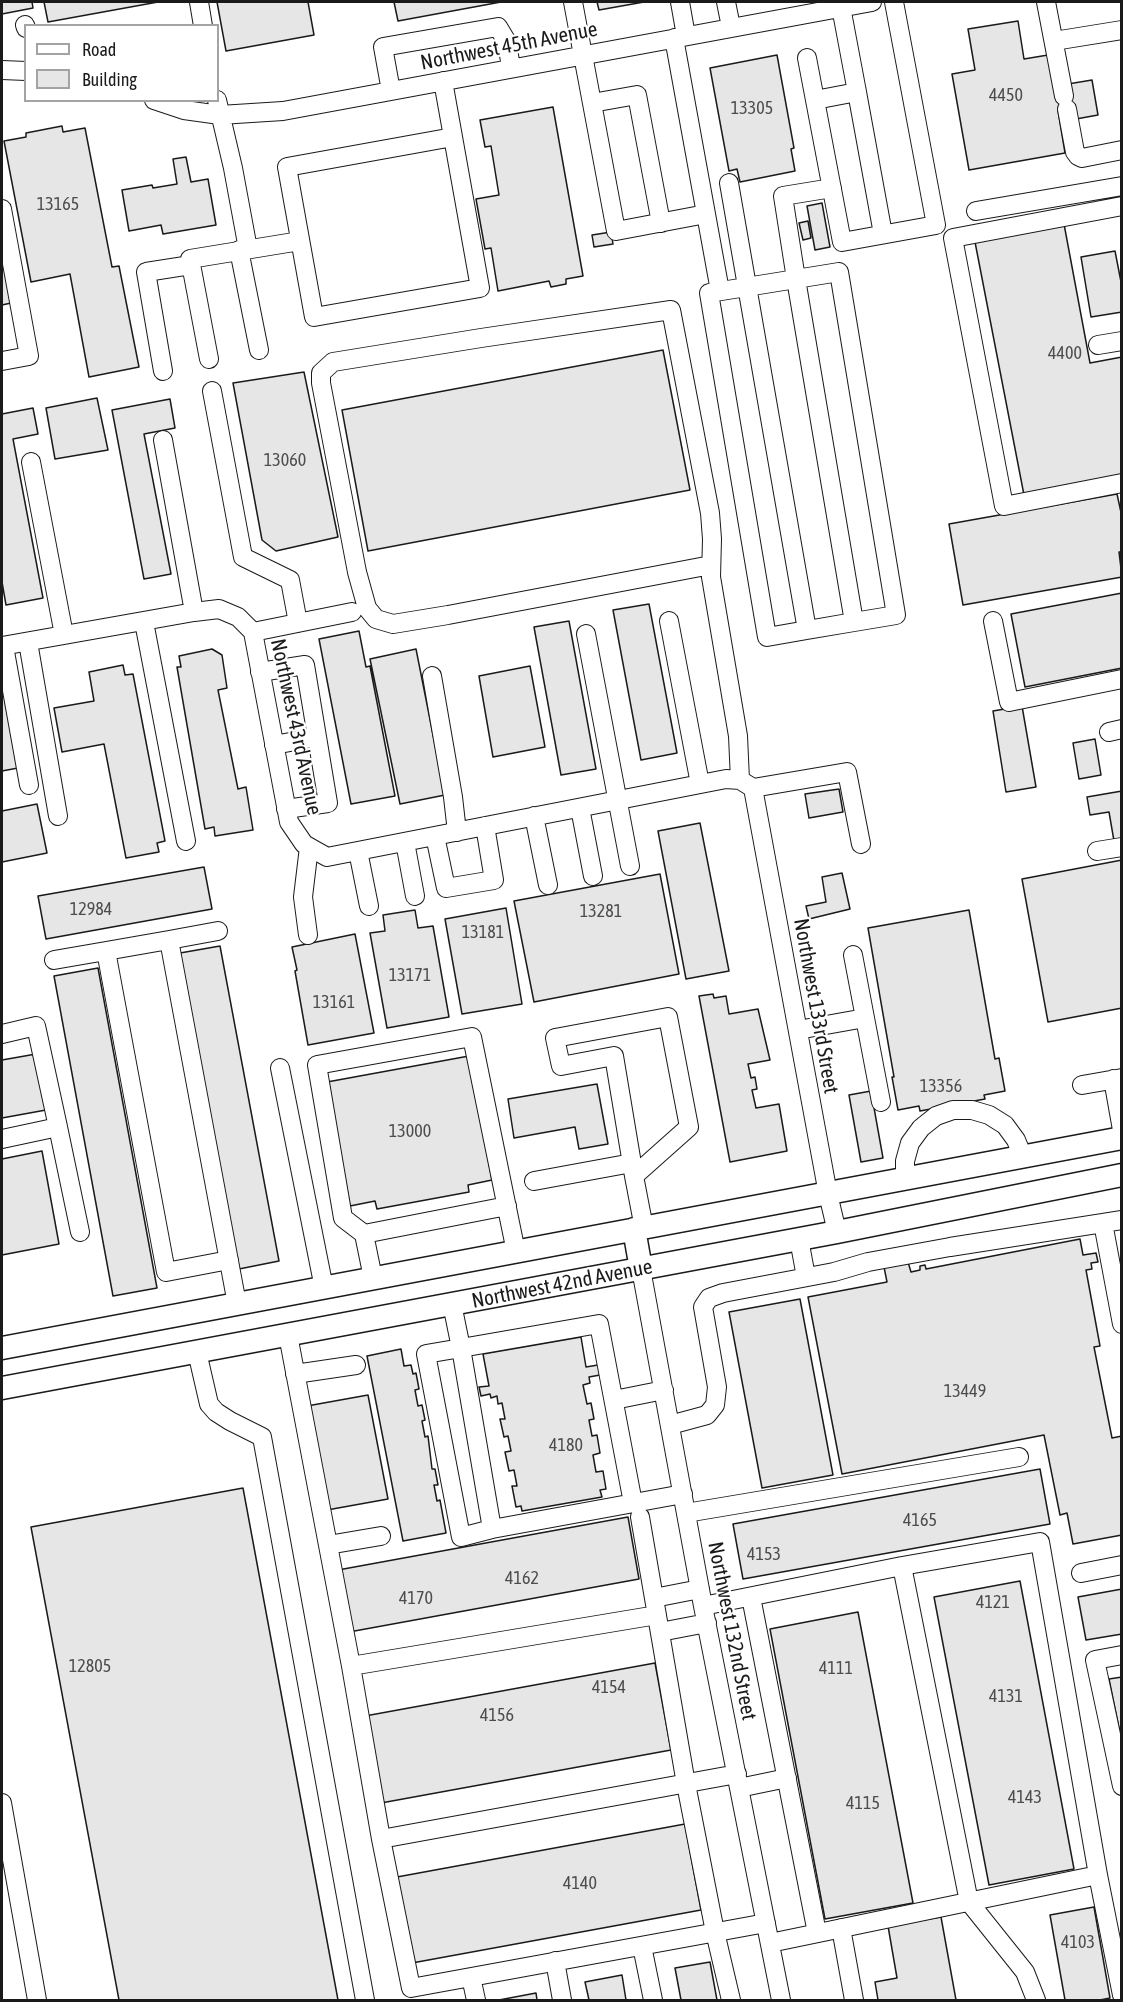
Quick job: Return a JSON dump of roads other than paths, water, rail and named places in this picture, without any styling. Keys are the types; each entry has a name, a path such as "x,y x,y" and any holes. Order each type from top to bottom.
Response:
{"main road":[{"name":"Northwest 42nd Avenue","path":"2,1348 1122,1138"},
{"name":"Northwest 42nd Avenue","path":"2,1388 837,1232 1122,1175"},
{"path":"639,1229 641,1269"}],"street":[{"path":"199,2 203,24"},
{"path":"573,2 616,231 706,214"},
{"path":"680,2 680,37 706,214 720,291"},
{"path":"726,2 731,27"},
{"name":"Northwest 45th Avenue","path":"163,102 184,110 218,108 283,111 872,2"},
{"path":"807,58 842,242 936,225 894,2"},
{"path":"1046,2 1075,152 1082,158 1122,150"},
{"path":"841,7 883,234"},
{"path":"391,91 383,47 498,27 507,42 511,68"},
{"path":"1054,41 1122,30"},
{"path":"2,70 24,71"},
{"path":"443,81 480,288 314,317 287,167 453,137"},
{"path":"815,100 857,92"},
{"path":"592,103 638,95 661,223"},
{"path":"218,108 233,168 258,350"},
{"path":"729,183 807,630"},
{"path":"976,211 1122,186"},
{"path":"832,188 783,196 854,622"},
{"path":"1122,206 953,238 1004,506 1122,483"},
{"path":"2,209 29,356 2,361"},
{"path":"209,359 190,259 300,241"},
{"path":"163,371 146,272 191,265"},
{"path":"839,272 896,615 767,637 709,293 748,287 839,272"},
{"name":"Northwest 133rd Street","path":"711,565 393,624 376,619 367,608 357,572 321,373 333,362 671,310 710,513 711,565 711,577 738,736 837,1232"},
{"path":"1098,345 1122,341"},
{"path":"212,391 243,556 290,580 298,623"},
{"path":"163,440 194,612"},
{"path":"31,462 64,635"},
{"name":"Northwest 43rd Avenue","path":"3,646 194,612 219,609 238,617 253,632 289,822 304,844 327,857 726,779 747,784 847,772 861,844"},
{"path":"253,632 352,612"},
{"path":"669,621 700,784"},
{"path":"993,621 1009,702 1122,679"},
{"path":"144,622 186,841"},
{"path":"586,634 630,866"},
{"path":"28,642 58,816"},
{"path":"3,646 29,784"},
{"path":"260,672 305,665 328,803 286,810"},
{"path":"432,676 457,832"},
{"path":"274,746 317,737"},
{"path":"580,808 593,876"},
{"path":"534,816 548,885"},
{"path":"435,836 446,888 495,880 485,826"},
{"path":"405,842 416,896"},
{"path":"308,935 303,897 309,847"},
{"path":"1097,851 1122,847"},
{"path":"358,851 369,906"},
{"path":"54,960 218,931"},
{"path":"169,940 237,1304"},
{"path":"106,951 166,1272 229,1260"},
{"path":"853,955 881,1102"},
{"path":"534,1181 633,1169 689,1127 668,1017 555,1038 561,1066 614,1056 633,1169 639,1229"},
{"path":"798,1030 865,1018"},
{"path":"2,1034 36,1026 80,1232"},
{"path":"373,1278 364,1234 343,1218 317,1065 472,1037 516,1252"},
{"path":"280,1068 324,1288"},
{"path":"1082,1085 1117,1078 1122,1130"},
{"path":"905,1179 905,1161 910,1143 921,1128 936,1116 953,1110 972,1110 989,1115 1005,1125 1016,1140 1023,1157"},
{"path":"2,1139 58,1127"},
{"path":"364,1234 507,1206"},
{"path":"670,1425 707,1415 715,1405 717,1387 704,1307 709,1298 723,1293 950,1247 1122,1220"},
{"path":"1103,1223 1122,1324"},
{"path":"799,1239 806,1277"},
{"name":"Northwest 132nd Street","path":"641,1269 703,1606 781,2001"},
{"path":"452,1304 492,1529"},
{"path":"731,2001 686,1784 657,1615 637,1510 599,1324 426,1354 460,1537 492,1529 637,1510 684,1504 1019,1457"},
{"path":"288,1335 351,1666 381,1839 411,1988 766,1923"},
{"path":"197,1352 209,1404 216,1412 230,1421 262,1437 365,2001"},
{"path":"296,1374 356,1365"},
{"path":"614,1400 664,1390"},
{"path":"328,1545 381,1536"},
{"path":"351,1666 657,1615 902,1566 1040,1542 1098,1875 1122,1995"},
{"path":"1081,1573 1122,1565"},
{"path":"902,1566 969,1902 1025,1972 1036,2000"},
{"path":"751,1598 818,1933"},
{"path":"657,1615 703,1606"},
{"path":"1122,1655 1095,1660 1119,1762 1122,1786"},
{"path":"381,1839 686,1784 787,1778"},
{"path":"2,1803 37,2001"},
{"path":"770,1943 1098,1875"},
{"path":"841,1928 854,2001"},
{"path":"642,1946 653,2001"},
{"path":"555,1961 562,2001"},
{"path":"471,1977 476,2001"}]}
